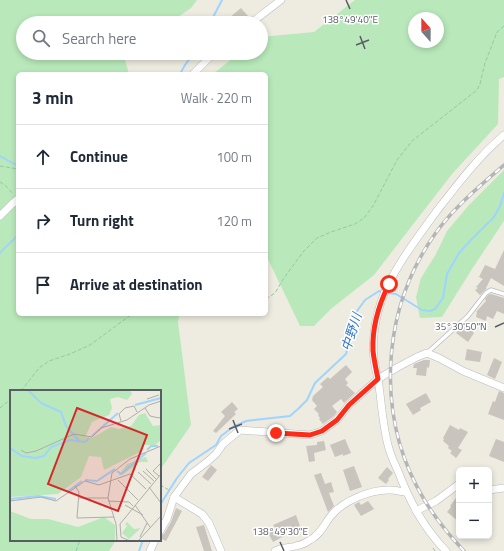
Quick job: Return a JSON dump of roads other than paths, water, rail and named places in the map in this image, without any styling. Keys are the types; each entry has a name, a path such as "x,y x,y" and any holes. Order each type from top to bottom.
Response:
{"street":[{"path":"260,16 281,0"},
{"path":"194,72 207,60"},
{"path":"446,551 416,512 406,492 390,451 374,360 373,350 375,325 384,293 403,259 452,191 481,157 504,135"},
{"path":"0,216 16,201"},
{"path":"161,529 167,519 174,497 191,474 216,454 223,444 240,430 297,435 310,435 322,431 337,420 349,405 378,379 417,356 427,353 463,372 504,388"},
{"path":"416,512 436,501 456,486"},
{"path":"492,490 504,488"},
{"path":"275,551 279,548 297,546 312,540 340,507 355,499 375,491 391,490 406,492"},
{"path":"174,497 202,514 209,523 221,551"},
{"path":"150,551 155,541"}],"lane":[{"path":"427,353 468,316 486,293 491,290 504,294"}],"waterway":[{"path":"214,16 222,0"},
{"path":"181,72 189,60"},
{"path":"0,156 16,165"},
{"name":"中野川","path":"387,293 396,294 422,310 430,311 435,309 443,298 447,274 459,253 494,217 500,206 504,193"},
{"path":"0,253 16,237"},
{"name":"中野川","path":"161,503 177,478 189,463 216,445 221,436 233,427 246,421 290,416 298,409 307,400 315,383 346,354 357,311 365,300 379,291 383,292"},
{"name":"中野川","path":"139,551 143,541"}],"railway":[{"path":"464,551 429,508 409,469 398,436 392,401 391,366 394,331 403,297 417,265 435,234 450,215 504,165"}]}
